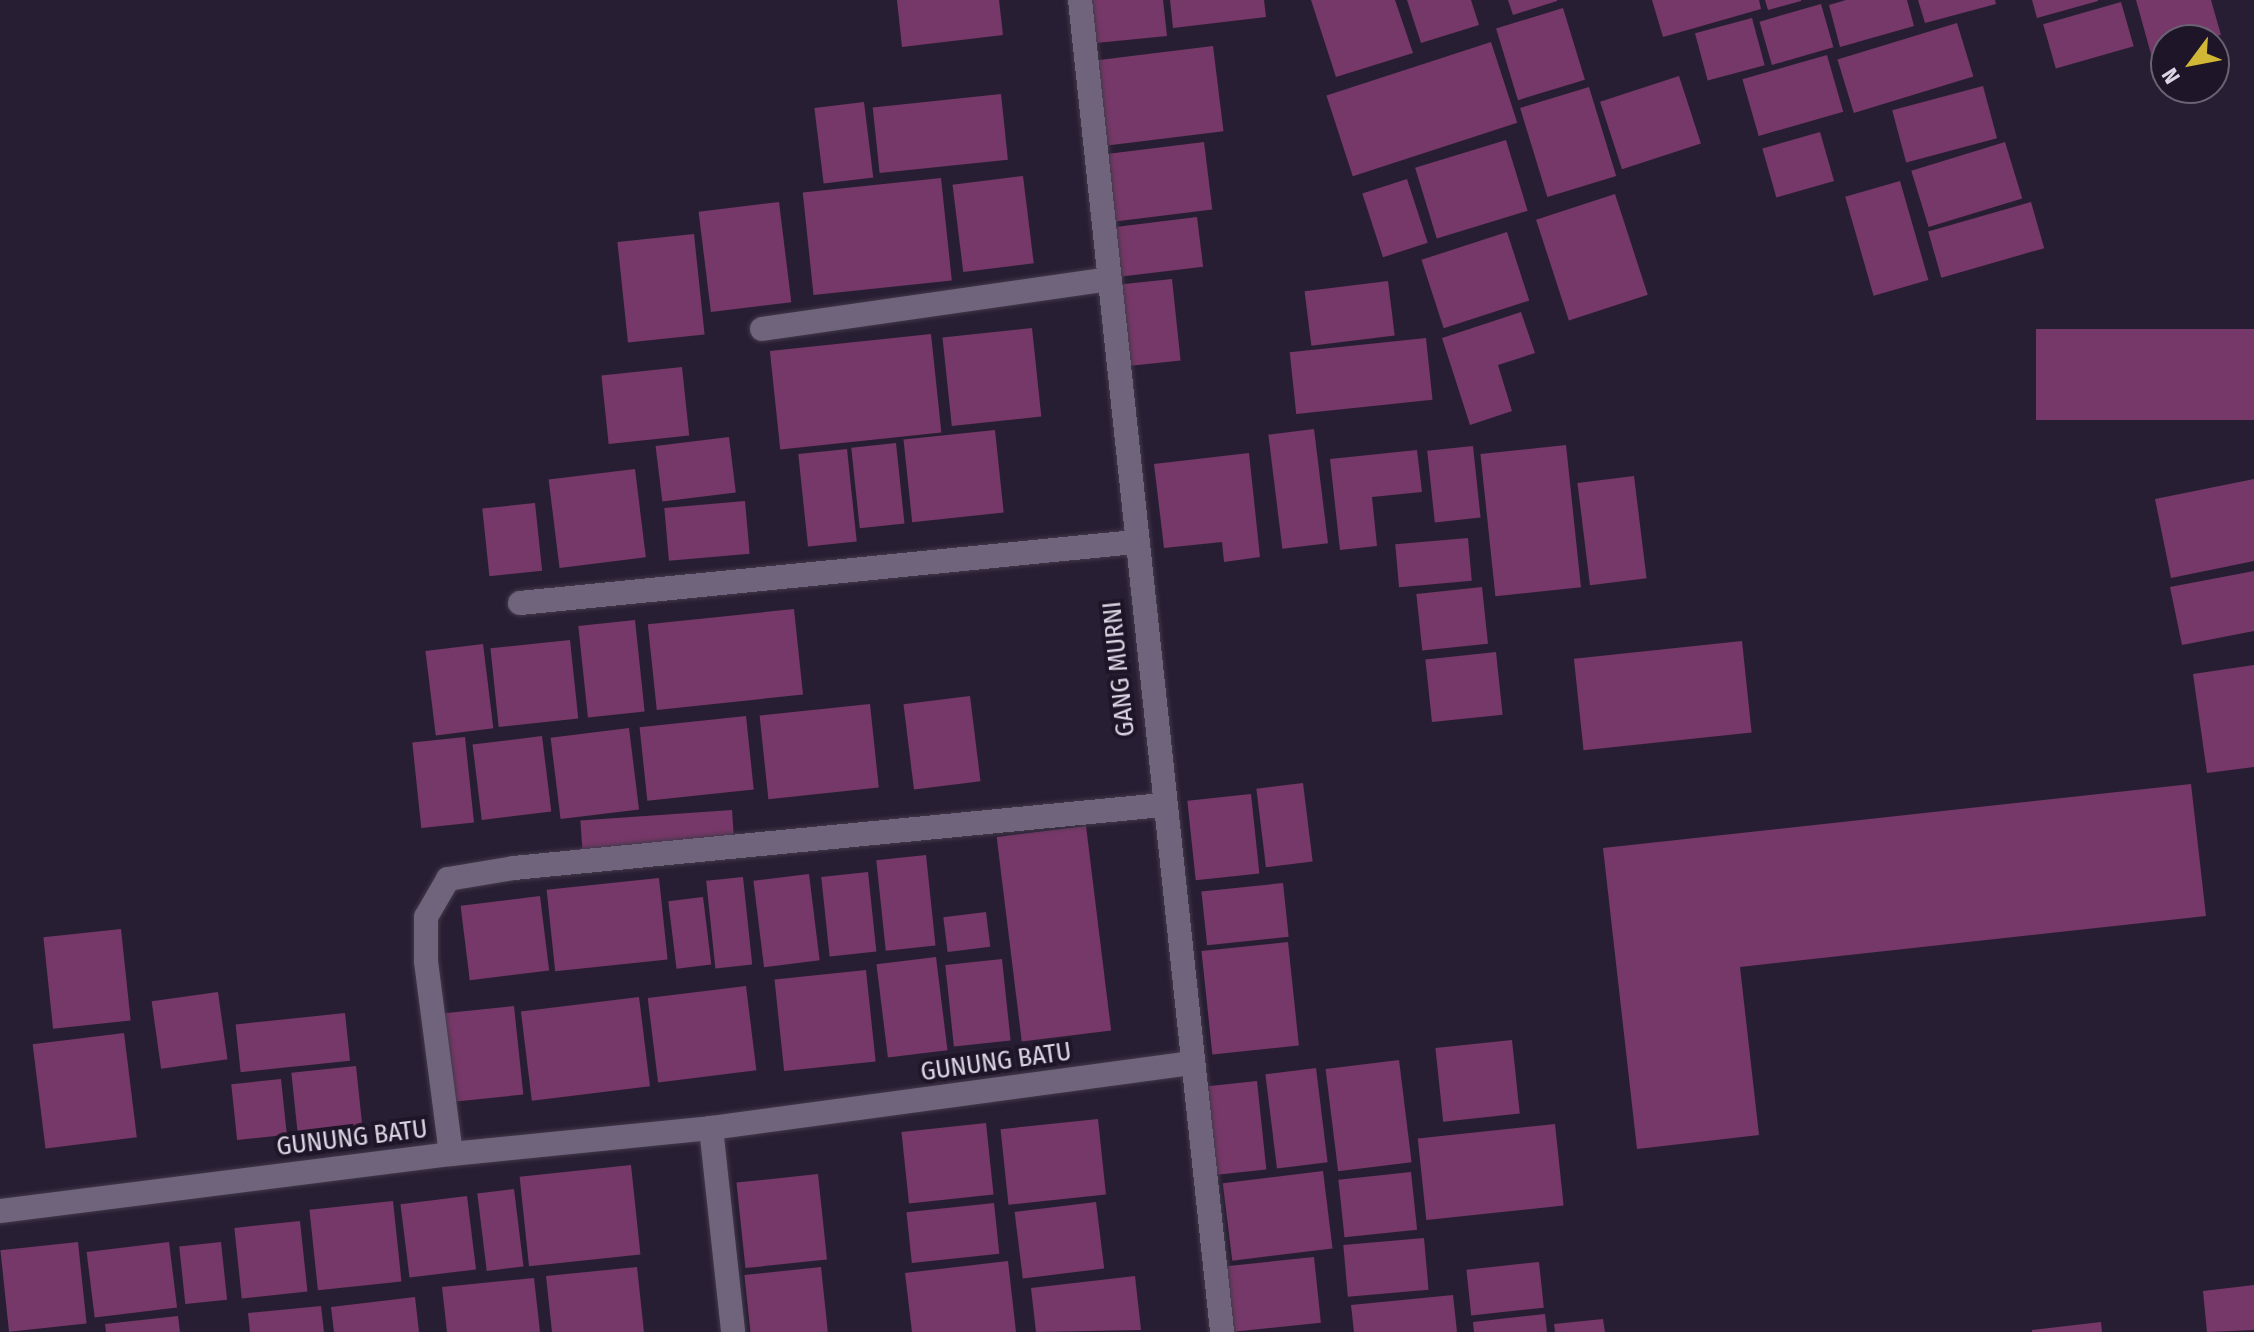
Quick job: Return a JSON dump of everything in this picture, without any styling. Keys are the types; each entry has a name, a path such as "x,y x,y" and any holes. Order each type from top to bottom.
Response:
{"street":[{"name":"GANG MURNI","path":"1080,0 1162,805 1222,1332"},
{"path":"762,329 1107,279"},
{"path":"520,603 1134,542"},
{"path":"451,1154 426,947 426,917 448,879 514,868 1162,805"},
{"name":"GUNUNG BATU","path":"0,1211 451,1154 711,1128 1192,1063"},
{"path":"711,1128 733,1332"}],"building":[{"path":"897,0 999,0 1003,35 902,47"},
{"path":"1091,0 1163,0 1167,36 1096,43"},
{"path":"1170,0 1264,0 1266,17 1173,28"},
{"path":"1311,0 1395,0 1413,53 1336,77"},
{"path":"1407,0 1471,0 1479,25 1421,43"},
{"path":"1508,0 1557,0 1557,1 1513,15"},
{"path":"1652,0 1759,0 1761,9 1663,37"},
{"path":"1765,0 1801,0 1801,1 1768,10"},
{"path":"1846,0 1907,0 1914,26 1840,47 1829,5"},
{"path":"1918,0 1995,0 1996,4 1925,23"},
{"path":"2032,0 2098,0 2098,1 2037,18"},
{"path":"2136,0 2211,0 2218,24 2150,24 2150,50"},
{"path":"2121,2 2134,46 2056,69 2043,24"},
{"path":"1821,4 1833,47 1772,65 1759,22"},
{"path":"1563,8 1585,80 1518,100 1496,28"},
{"path":"1752,18 1765,65 1708,81 1695,33"},
{"path":"1957,23 1973,77 1854,113 1837,60"},
{"path":"1491,42 1517,123 1353,176 1326,95"},
{"path":"1213,46 1223,131 1103,146 1093,61"},
{"path":"1827,55 1843,112 1759,136 1742,79"},
{"path":"1679,76 1701,144 1622,169 1600,102"},
{"path":"1983,86 1997,138 1906,162 1892,110"},
{"path":"1589,87 1616,176 1547,197 1520,108"},
{"path":"1001,94 1008,160 880,173 873,107"},
{"path":"864,102 873,177 824,184 814,108"},
{"path":"1820,132 1834,181 1776,198 1762,149"},
{"path":"1506,140 1528,211 1437,239 1415,168"},
{"path":"1204,142 1212,209 1113,222 1105,154"},
{"path":"2005,142 2022,198 1929,227 1911,171"},
{"path":"1023,176 1034,263 963,272 953,185"},
{"path":"941,178 952,280 814,295 803,193"},
{"path":"1407,179 1428,243 1383,257 1362,194"},
{"path":"1900,181 1928,280 1874,296 1845,197"},
{"path":"1615,194 1648,295 1569,320 1536,220"},
{"path":"779,202 791,302 711,312 699,212"},
{"path":"2031,202 2044,248 1941,278 1928,231"},
{"path":"1197,217 1203,267 1122,277 1116,227"},
{"path":"1507,232 1529,300 1444,328 1421,260"},
{"path":"694,234 705,334 628,342 617,242"},
{"path":"1172,279 1181,361 1126,366 1117,285"},
{"path":"1388,281 1395,336 1311,346 1305,291"},
{"path":"1521,312 1535,353 1498,365 1512,411 1470,425 1442,338"},
{"path":"1032,328 1041,417 952,426 942,337"},
{"path":"2036,329 2254,329 2254,420 2036,420"},
{"path":"931,334 941,432 780,449 770,351"},
{"path":"1426,338 1432,400 1296,414 1290,352"},
{"path":"682,367 689,436 609,444 601,375"},
{"path":"1314,429 1328,543 1282,549 1268,435"},
{"path":"995,430 1004,513 912,522 904,440"},
{"path":"729,437 736,493 662,502 656,446"},
{"path":"896,443 904,524 860,528 851,448"},
{"path":"1566,445 1581,587 1495,596 1480,454"},
{"path":"1473,446 1481,518 1435,522 1427,451"},
{"path":"847,449 857,541 808,547 798,454"},
{"path":"1417,450 1422,492 1372,497 1377,546 1340,550 1330,459"},
{"path":"1249,453 1260,557 1224,562 1222,542 1164,548 1154,464"},
{"path":"635,469 646,557 559,568 549,480"},
{"path":"1634,476 1647,578 1590,585 1577,483"},
{"path":"2254,479 2254,561 2171,578 2155,499"},
{"path":"745,501 750,554 669,561 664,508"},
{"path":"535,503 542,571 489,576 482,509"},
{"path":"1468,538 1472,581 1399,587 1395,544"},
{"path":"2254,571 2254,631 2182,645 2170,587"},
{"path":"1482,587 1488,644 1422,651 1416,594"},
{"path":"794,609 803,695 657,710 648,624"},
{"path":"635,620 645,711 588,717 578,626"},
{"path":"570,640 578,719 499,727 490,648"},
{"path":"1742,641 1752,732 1584,750 1574,659"},
{"path":"483,644 493,728 436,735 425,651"},
{"path":"1496,652 1503,715 1432,722 1425,659"},
{"path":"2254,665 2254,767 2207,773 2193,674"},
{"path":"970,696 980,781 914,790 903,704"},
{"path":"870,704 879,788 768,799 760,716"},
{"path":"746,716 754,790 647,801 640,727"},
{"path":"629,728 639,809 561,819 551,738"},
{"path":"542,736 551,811 482,820 473,745"},
{"path":"465,737 474,823 421,828 412,743"},
{"path":"1303,783 1313,861 1266,867 1256,789"},
{"path":"2191,784 2206,916 1740,967 1759,1135 1637,1149 1603,848"},
{"path":"1251,794 1259,874 1196,880 1187,801"},
{"path":"732,810 734,839 582,850 580,821"},
{"path":"1086,826 1111,1030 1022,1041 997,837"},
{"path":"926,855 936,946 886,951 876,860"},
{"path":"868,872 876,952 830,956 821,877"},
{"path":"809,874 820,960 764,967 753,881"},
{"path":"743,877 752,965 715,968 706,881"},
{"path":"659,878 668,960 555,971 547,890"},
{"path":"1283,883 1289,937 1207,945 1201,892"},
{"path":"540,896 549,970 470,980 461,906"},
{"path":"703,897 711,964 677,969 668,901"},
{"path":"986,912 990,947 948,952 943,917"},
{"path":"121,929 131,1020 53,1029 43,937"},
{"path":"1288,942 1299,1045 1212,1055 1201,951"},
{"path":"936,957 947,1050 888,1058 876,964"},
{"path":"1002,959 1011,1041 954,1047 945,965"},
{"path":"866,970 876,1061 784,1071 775,980"},
{"path":"746,986 756,1070 658,1082 648,998"},
{"path":"218,992 227,1059 161,1069 152,1001"},
{"path":"639,997 650,1086 532,1101 521,1012"},
{"path":"514,1006 523,1095 449,1102 439,1014"},
{"path":"345,1013 350,1061 241,1072 236,1024"},
{"path":"124,1033 137,1137 45,1148 33,1044"},
{"path":"1512,1040 1520,1114 1443,1122 1435,1048"},
{"path":"1399,1060 1412,1162 1338,1171 1326,1069"},
{"path":"356,1066 362,1128 298,1134 291,1073"},
{"path":"1316,1068 1328,1162 1277,1169 1265,1074"},
{"path":"281,1079 287,1135 237,1140 231,1084"},
{"path":"1257,1081 1266,1170 1215,1175 1205,1086"},
{"path":"1098,1119 1106,1195 1008,1205 1001,1129"},
{"path":"986,1123 994,1195 909,1203 901,1132"},
{"path":"1555,1124 1564,1206 1426,1220 1418,1138"},
{"path":"631,1165 640,1255 529,1266 520,1177"},
{"path":"1323,1171 1333,1248 1232,1261 1223,1183"},
{"path":"1411,1172 1417,1230 1344,1237 1338,1180"},
{"path":"818,1174 827,1260 745,1268 736,1183"},
{"path":"514,1189 524,1266 487,1271 477,1194"},
{"path":"467,1196 476,1269 410,1278 400,1204"},
{"path":"393,1201 401,1282 318,1290 309,1210"},
{"path":"1096,1202 1104,1269 1023,1278 1015,1212"},
{"path":"994,1203 999,1254 912,1263 906,1212"},
{"path":"300,1221 307,1292 242,1299 234,1228"},
{"path":"1424,1238 1429,1290 1348,1297 1343,1245"},
{"path":"78,1242 87,1324 9,1332 0,1250"},
{"path":"169,1242 177,1308 95,1318 87,1252"},
{"path":"221,1242 227,1300 185,1304 179,1246"},
{"path":"1314,1257 1321,1323 1233,1332 1226,1266"},
{"path":"1008,1261 1016,1332 912,1332 905,1273"},
{"path":"1539,1262 1544,1308 1471,1315 1466,1270"},
{"path":"637,1267 644,1332 552,1332 546,1276"},
{"path":"821,1267 828,1332 750,1332 744,1275"},
{"path":"1135,1276 1141,1330 1036,1332 1031,1288"},
{"path":"534,1278 540,1332 447,1332 442,1287"},
{"path":"2254,1285 2254,1330 2207,1332 2203,1291"},
{"path":"1453,1295 1457,1332 1354,1332 1351,1305"},
{"path":"415,1297 419,1332 334,1332 331,1307"},
{"path":"321,1306 324,1332 250,1332 248,1313"},
{"path":"1545,1314 1547,1332 1474,1332 1473,1322"},
{"path":"178,1316 180,1332 106,1332 105,1324"},
{"path":"1603,1319 1605,1332 1555,1332 1554,1324"},
{"path":"2101,1322 2102,1332 2032,1332 2032,1330"}]}
